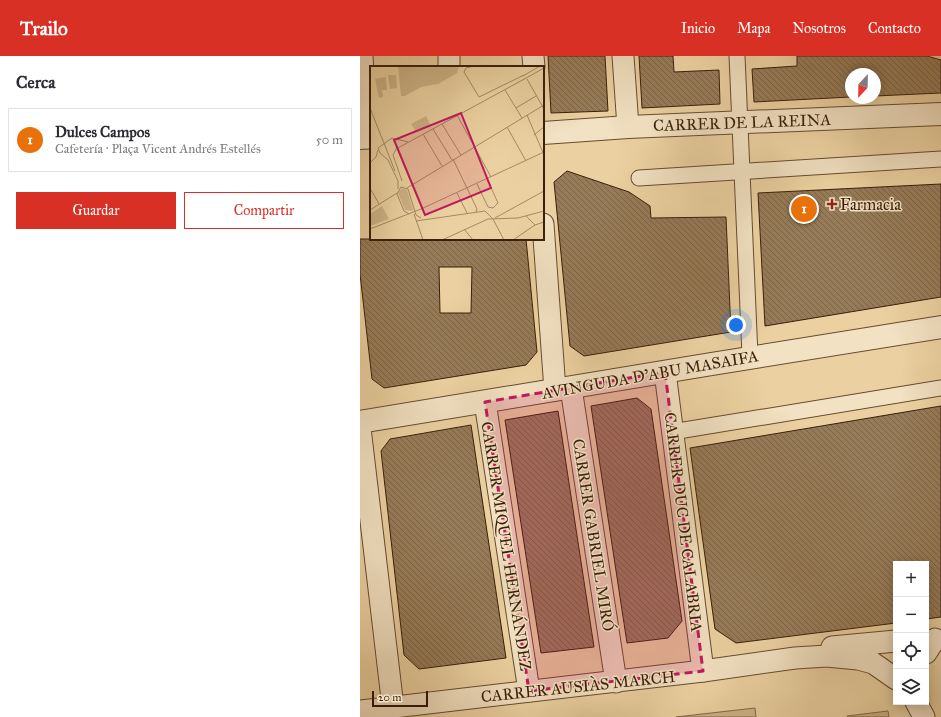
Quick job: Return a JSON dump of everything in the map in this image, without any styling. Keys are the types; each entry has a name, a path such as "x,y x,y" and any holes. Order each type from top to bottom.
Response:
{"street":[{"path":"362,56 366,138"},
{"path":"533,56 534,66"},
{"path":"623,56 628,127"},
{"path":"737,56 750,356"},
{"name":"CARRER DE LA REINA","path":"544,133 628,127 941,114"},
{"path":"639,178 941,159"},
{"name":"CARRER GABRIEL MIRÓ","path":"544,232 563,389 616,682"},
{"name":"AVINGUDA D'ABU MASAIFA","path":"360,422 665,372 750,356 941,327"},
{"name":"CARRER DUC DE CALABRIA","path":"665,372 704,671"},
{"path":"672,432 941,388"},
{"name":"CARRER MIQUEL HERNÁNDEZ","path":"485,402 529,691"},
{"path":"360,428 393,707"},
{"name":"CARRER AUSIÀS MARCH","path":"795,658 826,648 893,641"},
{"name":"CARRER AUSIÀS MARCH","path":"360,711 616,682 795,658 826,656 858,659 873,663 893,678"},
{"path":"918,705 924,717"}],"highlighted area":[{"path":"665,372 703,671 529,691 485,402"}],"shaded area":[{"path":"755,708 756,717 676,717"},
{"path":"888,711 889,717 847,716"}],"building":[{"path":"548,56 605,56 608,111 551,113"},
{"path":"639,56 673,56 674,72 719,70 720,104 642,108"},
{"path":"797,56 927,56 941,60 941,93 881,96 881,68 845,68 845,97 754,102 752,69 797,66"},
{"path":"567,171 629,192 650,206 651,218 726,217 731,332 584,356 570,346 554,182"},
{"path":"941,184 941,297 765,326 758,193"},
{"path":"360,239 526,240 537,352 526,365 384,388 372,379 360,274","holes":["439,267 472,267 471,313 440,313"]},
{"path":"637,398 651,409 682,621 668,638 627,643 591,406"},
{"path":"941,406 941,617 929,619 929,561 893,561 893,623 736,643 715,629 690,448"},
{"path":"558,411 594,647 541,653 505,420"},
{"path":"471,425 506,658 419,669 404,655 381,451 390,439"}],"place":[{"name":"Farmacia","path":"832,204"},
{"name":"Dulces Campos","path":"804,209"}]}
